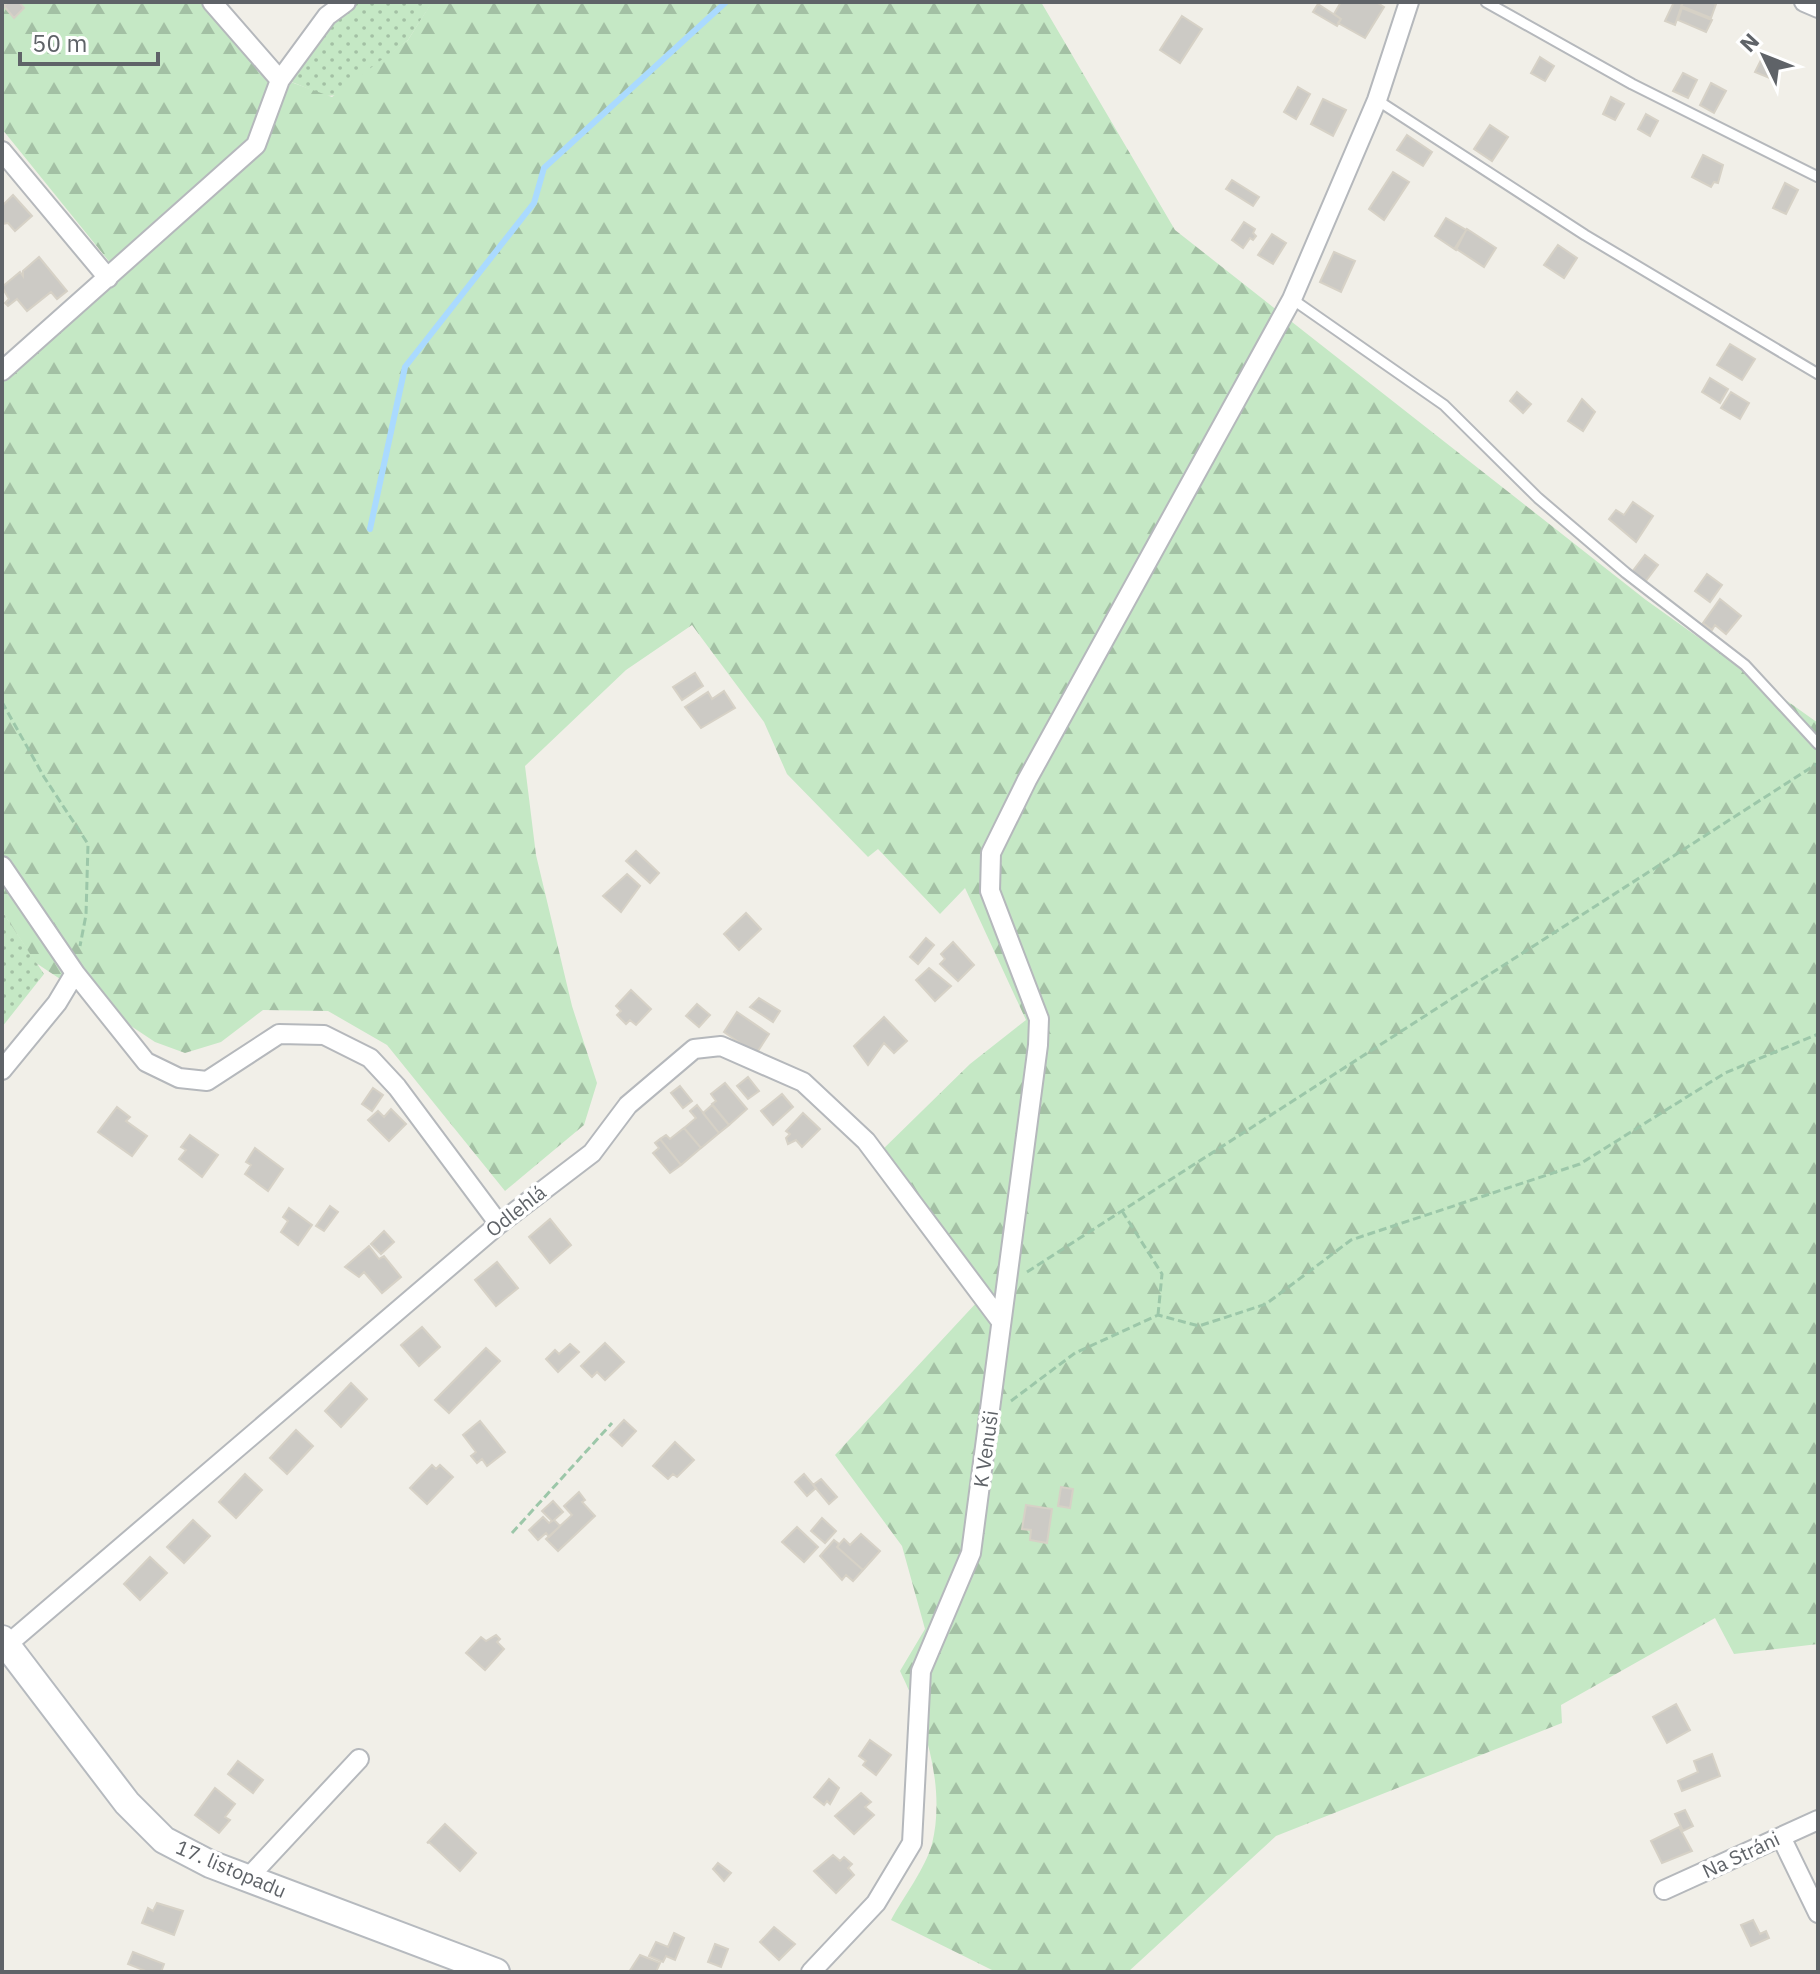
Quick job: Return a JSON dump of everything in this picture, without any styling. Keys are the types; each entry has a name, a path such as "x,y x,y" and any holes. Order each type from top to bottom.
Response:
{"main road":[{"name":"17. listopadu","path":"5,1642 145,1824 186,1854 496,1972"}],"street":[{"path":"212,2 280,80"},
{"path":"2,371 256,145 280,80 327,16 346,2"},
{"path":"1292,299 1377,100 1409,2"},
{"path":"1804,2 1818,8"},
{"path":"2,151 108,278"},
{"name":"K Venuši","path":"811,1972 876,1903 912,1843 921,1671 971,1553 991,1415 1004,1287 1029,1128 1039,1019 990,891 991,853 1027,780 1292,299"},
{"path":"2,866 75,973 146,1062 179,1078 207,1081 279,1034 324,1035 370,1058 397,1087 499,1224"},
{"path":"2,1070 57,1003 75,973"},
{"name":"Odlehlá","path":"5,1642 499,1224 592,1153 628,1105 694,1049 721,1046 803,1082 866,1141 1000,1320"},
{"path":"248,1878 359,1759"},
{"name":"Na Stráni","path":"1664,1890 1818,1820"},
{"path":"1781,1837 1818,1913"}],"lane":[{"path":"1486,2 1632,84 1818,177"},
{"path":"1377,100 1585,235 1818,374"},
{"path":"1292,299 1444,405 1538,498 1626,573 1745,665 1818,744"}],"path":[{"path":"2,702 44,777 88,844 86,915 75,973"},
{"path":"1004,1287 1818,763"},
{"path":"991,1415 1075,1353 1158,1315 1199,1326 1266,1304 1351,1240 1580,1164 1725,1073 1818,1034"},
{"path":"1122,1211 1162,1274 1158,1315"},
{"path":"512,1533 612,1423"}],"green space":[{"path":"2,2 221,2 288,81 332,97 408,40 430,5 427,2 1041,2 1175,230 1646,600 1818,723 1818,1644 1734,1654 1715,1618 1561,1705 1562,1723 1276,1836 1128,1972 996,1972 891,1920 924,1863 936,1822 931,1755 918,1712 900,1671 925,1629 902,1546 835,1455 978,1301 876,1156 970,1064 1026,1020 965,888 940,914 878,849 868,857 787,774 764,722 692,625 626,670 525,766 536,855 572,1006 597,1083 584,1125 505,1191 387,1045 328,1011 263,1010 221,1042 185,1053 155,1042 36,963 2,911 2,379 120,275 2,129"},
{"path":"358,2 431,4 408,40 339,95 326,96 287,80 314,42"},
{"path":"2,911 44,974 2,1027"}],"building":[{"path":"8,2 19,2 24,8 14,18 4,6"},
{"path":"1341,2 1376,2 1384,7 1365,38 1338,23 1341,19 1334,14"},
{"path":"1674,2 1683,2 1675,25 1665,21"},
{"path":"1683,2 1716,4 1711,18 1681,6"},
{"path":"1318,4 1341,19 1337,26 1313,12"},
{"path":"1682,8 1712,20 1706,32 1678,20"},
{"path":"1182,16 1202,29 1180,63 1160,50"},
{"path":"1540,57 1554,66 1545,81 1531,73"},
{"path":"1761,60 1777,67 1772,79 1755,72"},
{"path":"1683,73 1697,80 1688,98 1673,91"},
{"path":"1711,83 1726,91 1714,113 1700,105"},
{"path":"1298,87 1310,94 1296,119 1284,112"},
{"path":"1611,97 1624,104 1615,120 1603,114"},
{"path":"1323,99 1346,110 1333,136 1311,124"},
{"path":"1646,114 1658,121 1650,136 1638,129"},
{"path":"1490,125 1508,137 1492,161 1474,149"},
{"path":"1407,135 1432,152 1423,166 1397,150"},
{"path":"1703,155 1723,165 1718,183 1714,182 1711,187 1692,177"},
{"path":"1393,172 1409,182 1384,220 1369,209"},
{"path":"1232,180 1259,197 1253,206 1226,189"},
{"path":"1785,183 1798,190 1786,214 1773,208"},
{"path":"13,195 32,216 15,231 8,223 2,224 2,206"},
{"path":"1446,218 1466,230 1456,250 1435,236"},
{"path":"1244,222 1255,229 1253,233 1256,236 1253,240 1250,238 1243,248 1232,240"},
{"path":"1467,229 1496,248 1484,267 1455,248"},
{"path":"1272,234 1286,243 1273,264 1258,255"},
{"path":"1558,245 1577,258 1564,278 1544,265"},
{"path":"1334,252 1355,261 1341,292 1320,282"},
{"path":"39,257 67,291 57,299 51,292 27,311 17,299 8,306 5,303 9,299 2,287 20,272 23,276 23,271"},
{"path":"1730,344 1755,359 1742,380 1717,365"},
{"path":"1710,378 1728,389 1720,403 1702,392"},
{"path":"1517,392 1531,404 1523,413 1510,401"},
{"path":"1731,392 1749,403 1740,419 1721,408"},
{"path":"1582,399 1595,412 1583,431 1568,421"},
{"path":"1633,502 1653,516 1636,542 1609,519 1616,510 1624,515"},
{"path":"1645,555 1658,565 1645,582 1632,572"},
{"path":"1707,574 1722,585 1710,602 1695,591"},
{"path":"1720,599 1741,616 1726,634 1715,625 1712,630 1703,623"},
{"path":"695,673 703,686 682,700 673,687"},
{"path":"724,691 735,708 701,728 685,707 708,692 712,699"},
{"path":"636,851 659,873 650,883 626,861"},
{"path":"627,874 640,886 621,912 603,896"},
{"path":"746,913 761,929 739,950 724,934"},
{"path":"926,938 934,945 918,964 910,957"},
{"path":"953,942 974,965 958,981 940,964 945,959 941,954"},
{"path":"929,968 951,986 935,1001 916,980"},
{"path":"631,990 651,1009 636,1025 630,1020 626,1024 617,1015 621,1011 616,1006"},
{"path":"759,998 780,1011 773,1022 750,1007"},
{"path":"697,1004 710,1015 699,1027 686,1016"},
{"path":"737,1012 769,1034 756,1054 724,1032"},
{"path":"884,1017 907,1041 894,1053 884,1043 868,1065 854,1046"},
{"path":"748,1077 759,1091 748,1099 737,1086"},
{"path":"725,1083 747,1109 729,1125 712,1104 716,1101 711,1094"},
{"path":"680,1086 692,1101 683,1108 671,1093"},
{"path":"373,1088 383,1095 372,1111 362,1104"},
{"path":"782,1094 793,1107 773,1125 761,1111"},
{"path":"697,1105 719,1133 701,1148 684,1128 696,1118 690,1111"},
{"path":"712,1105 729,1125 719,1133 703,1113"},
{"path":"117,1107 130,1117 126,1121 147,1136 132,1156 98,1132"},
{"path":"391,1109 406,1124 389,1141 368,1120 378,1111 384,1117"},
{"path":"803,1113 820,1129 802,1147 796,1140 788,1144 786,1138 790,1134 786,1131"},
{"path":"684,1128 701,1148 681,1165 660,1139 666,1135 670,1139"},
{"path":"190,1135 218,1155 202,1177 179,1159 186,1150 181,1147"},
{"path":"660,1139 681,1165 670,1173 653,1153 659,1148 655,1143"},
{"path":"255,1148 283,1169 268,1191 245,1174 251,1165 246,1162"},
{"path":"330,1206 338,1212 324,1231 316,1226"},
{"path":"289,1208 312,1225 298,1245 281,1232 288,1221 283,1217"},
{"path":"550,1219 571,1245 550,1263 529,1237"},
{"path":"384,1231 394,1242 381,1254 371,1244"},
{"path":"369,1246 379,1259 384,1256 401,1277 382,1293 364,1272 359,1277 345,1267"},
{"path":"497,1262 518,1288 496,1306 475,1280"},
{"path":"422,1327 440,1347 419,1366 401,1345"},
{"path":"605,1343 624,1362 605,1380 597,1372 592,1377 581,1366"},
{"path":"570,1344 579,1352 558,1372 546,1359 555,1350 559,1354"},
{"path":"486,1348 500,1361 449,1413 435,1400"},
{"path":"351,1383 367,1399 341,1427 325,1411"},
{"path":"624,1420 636,1431 622,1446 610,1435"},
{"path":"480,1421 505,1452 487,1466 482,1459 477,1463 471,1456 476,1452 463,1435"},
{"path":"296,1430 313,1446 287,1474 270,1458"},
{"path":"675,1442 694,1460 677,1477 673,1474 668,1479 653,1466"},
{"path":"432,1465 436,1469 440,1465 453,1477 427,1504 410,1488"},
{"path":"245,1474 262,1490 236,1518 219,1502"},
{"path":"804,1474 816,1488 807,1496 795,1482"},
{"path":"821,1479 837,1497 829,1504 813,1485"},
{"path":"1061,1487 1073,1489 1070,1508 1058,1506"},
{"path":"579,1492 585,1500 582,1502 595,1516 558,1551 546,1539 572,1515 564,1506"},
{"path":"553,1501 563,1512 554,1520 560,1526 549,1537 546,1533 538,1540 529,1530 543,1517 549,1523 552,1521 542,1511"},
{"path":"1026,1505 1052,1509 1047,1543 1030,1540 1031,1530 1022,1529"},
{"path":"822,1518 836,1531 825,1543 811,1531"},
{"path":"193,1520 210,1536 184,1563 167,1547"},
{"path":"797,1527 818,1547 804,1562 782,1542"},
{"path":"861,1534 880,1551 863,1570 837,1547 844,1539 850,1545"},
{"path":"834,1540 839,1544 837,1547 863,1570 853,1581 846,1575 842,1580 820,1556"},
{"path":"150,1557 167,1573 140,1600 124,1584"},
{"path":"496,1635 500,1639 497,1642 504,1649 485,1670 466,1653 481,1637 486,1641"},
{"path":"1676,1704 1690,1730 1667,1743 1653,1717"},
{"path":"870,1740 891,1755 876,1775 863,1765 866,1761 859,1756"},
{"path":"1712,1754 1720,1776 1682,1791 1678,1781 1698,1772 1694,1761"},
{"path":"238,1761 263,1780 253,1793 228,1774"},
{"path":"829,1779 839,1788 830,1804 827,1801 824,1805 814,1797"},
{"path":"215,1788 235,1804 225,1817 230,1820 219,1833 195,1815"},
{"path":"861,1793 871,1802 865,1807 874,1815 854,1834 835,1816"},
{"path":"1685,1810 1693,1826 1683,1831 1675,1814"},
{"path":"445,1824 476,1853 460,1871 427,1843"},
{"path":"1679,1827 1692,1851 1662,1863 1651,1841"},
{"path":"833,1855 840,1861 844,1857 852,1864 848,1868 854,1875 836,1893 814,1871"},
{"path":"718,1863 731,1873 724,1881 713,1869"},
{"path":"157,1903 183,1911 174,1935 142,1923 148,1908 153,1911"},
{"path":"1753,1920 1760,1934 1766,1931 1769,1938 1751,1946 1741,1925"},
{"path":"774,1927 795,1944 779,1960 760,1942"},
{"path":"674,1933 684,1938 675,1960 666,1956 663,1962 649,1956 656,1942 668,1947"},
{"path":"715,1944 728,1949 721,1967 708,1962"},
{"path":"133,1952 164,1964 161,1972 148,1972 128,1964"},
{"path":"640,1955 660,1963 656,1972 629,1972"}],"waterway":[{"path":"370,529 405,367 534,203 544,168 726,2"}]}
